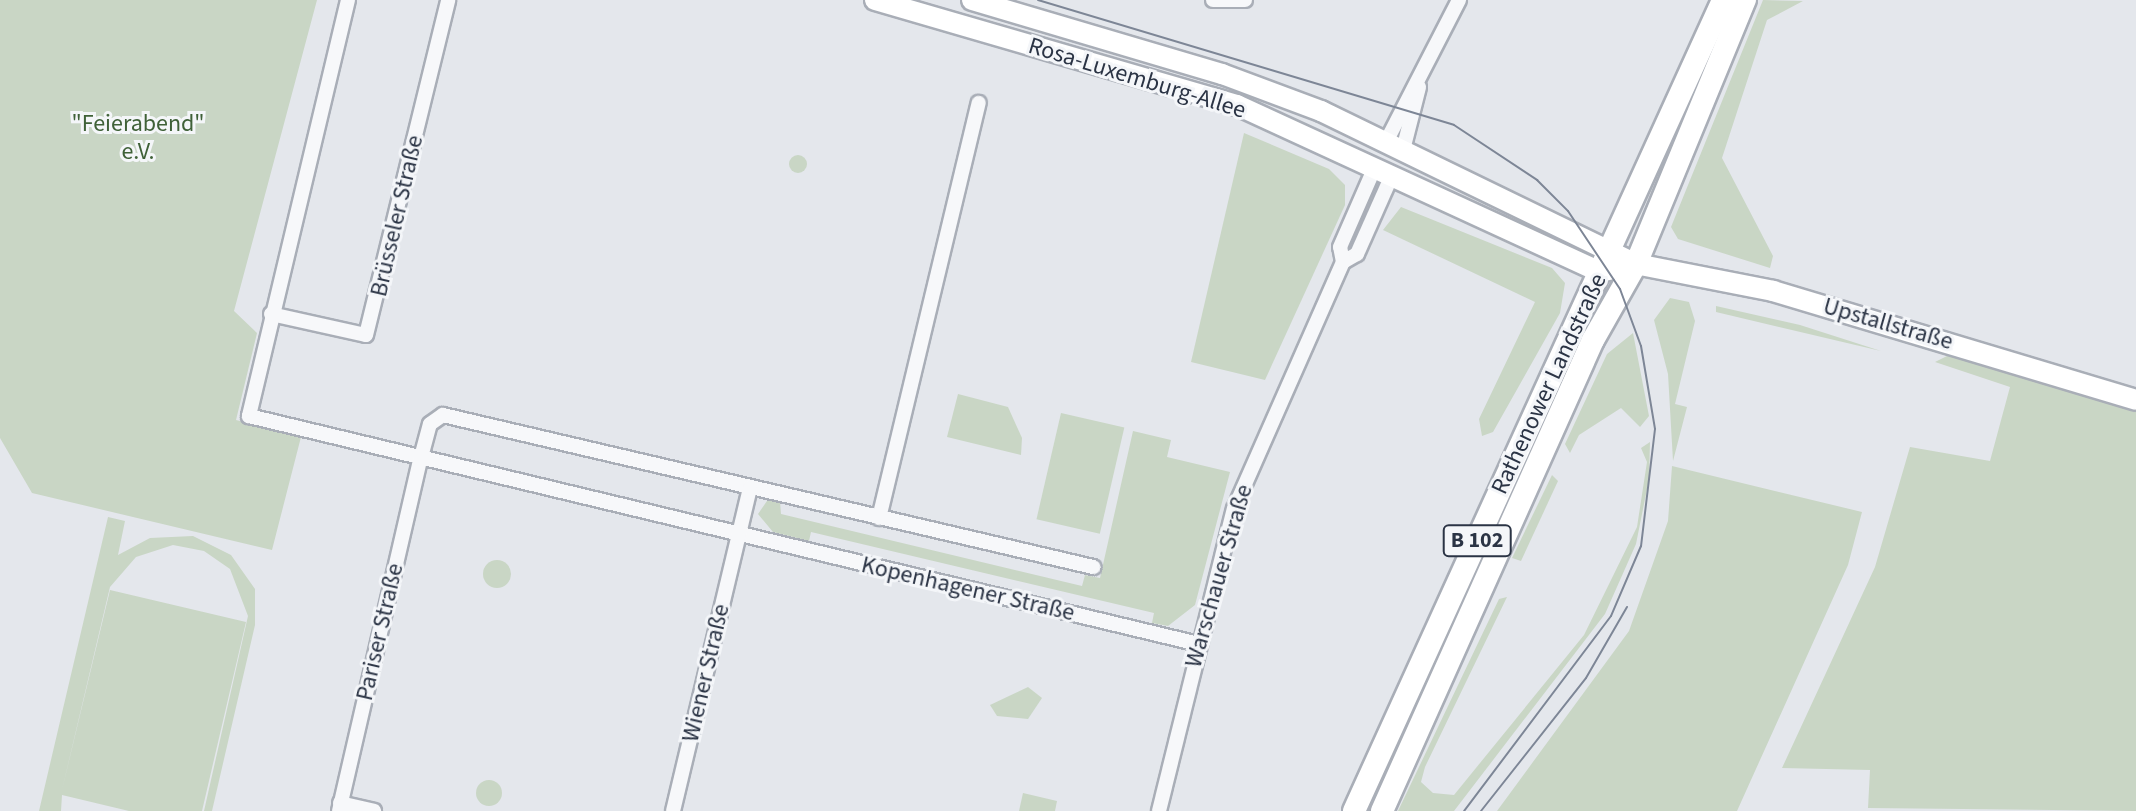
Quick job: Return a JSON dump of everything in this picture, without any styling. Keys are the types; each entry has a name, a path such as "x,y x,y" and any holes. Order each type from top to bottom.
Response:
{"main road":[{"name":"Rathenower Landstraße","path":"1354,811 1723,0"},
{"name":"Rathenower Landstraße","path":"1382,811 1593,340 1636,264 1745,0"}],"street":[{"path":"271,314 348,0"},
{"name":"Brüsseler Straße","path":"271,314 366,335 448,0"},
{"name":"Rosa-Luxemburg-Allee","path":"972,0 1222,74 1394,146 1611,251"},
{"path":"1213,0 1245,0"},
{"path":"1383,171 1459,0"},
{"name":"Rosa-Luxemburg-Allee","path":"888,2 1175,84 1383,171 1600,272"},
{"name":"Kopenhagener Straße","path":"879,518 979,103"},
{"name":"Warschauer Straße","path":"1159,811 1234,509 1343,262 1357,254 1383,171"},
{"name":"Upstallstraße","path":"1611,251 1636,264 1773,291 2136,400"},
{"name":"Upstallstraße","path":"1600,272 1636,264"},
{"name":"Kopenhagener Straße","path":"271,314 249,416 420,461 1199,644"},
{"name":"Kopenhagener Straße","path":"420,461 430,424 443,415 1093,567"},
{"name":"Pariser Straße","path":"374,811 340,807 420,461"},
{"path":"738,535 750,487"},
{"name":"Wiener Straße","path":"673,811 738,535"}],"green space":[{"name":"\"Feierabend\" e.V.","path":"0,0 317,0 234,311 257,333 236,420 301,437 272,550 32,493 0,438"},
{"path":"1763,0 1803,1 1767,20 1722,158 1773,256 1770,268 1678,239 1671,227"},
{"path":"1244,133 1329,169 1345,185 1345,205 1265,380 1191,362"},
{"path":"798,155 807,164 798,173 789,164"},
{"path":"1401,207 1552,268 1565,283 1560,313 1493,432 1482,436 1479,419 1535,302 1383,230"},
{"path":"1670,298 1689,302 1695,321 1675,404 1687,407 1673,461 1668,374 1654,320"},
{"path":"1716,306 1800,325 1881,351 1716,312"},
{"path":"1633,333 1649,416 1640,427 1621,408 1579,435 1570,453 1565,444 1607,354"},
{"path":"1949,355 2136,409 2136,811 1868,808 1870,770 1782,768 1875,567 1910,447 1990,461 2010,387 1935,362"},
{"path":"958,394 1008,407 1022,438 1021,455 947,437"},
{"path":"1061,413 1124,428 1100,534 1036,519"},
{"path":"1133,431 1171,440 1167,457 1230,472 1195,605 1168,626 1152,623 1154,613 811,532 809,541 773,532 758,514 769,498 780,501 781,514 1082,586 1085,575 1100,578"},
{"path":"1650,442 1649,479 1636,544 1605,614 1454,811 1398,811 1499,599 1507,597 1425,767 1421,782 1433,793 1454,795 1584,635 1637,527 1647,462 1641,448"},
{"path":"1672,466 1862,512 1848,565 1737,811 1497,811 1629,631 1668,521"},
{"path":"1552,475 1558,481 1521,561 1512,558"},
{"path":"108,517 125,521 118,555 150,538 193,536 231,555 255,589 255,625 212,811 204,811 248,616 230,569 204,551 173,545 136,557 110,587 61,794 110,590 246,622 202,811 129,811 62,795 61,811 39,811"},
{"path":"497,560 507,564 511,574 507,584 497,588 487,584 483,574 487,564"},
{"path":"1028,687 1042,698 1028,719 997,716 990,705"},
{"path":"489,780 498,784 502,793 498,802 489,806 480,802 476,793 480,784"},
{"path":"1023,793 1057,801 1055,811 1019,811"}],"tram line":[{"path":"1038,0 1454,125 1537,180 1568,211 1620,289 1641,346 1655,429 1641,546 1611,616 1464,811"},
{"path":"1481,811 1586,678 1627,607"}]}
